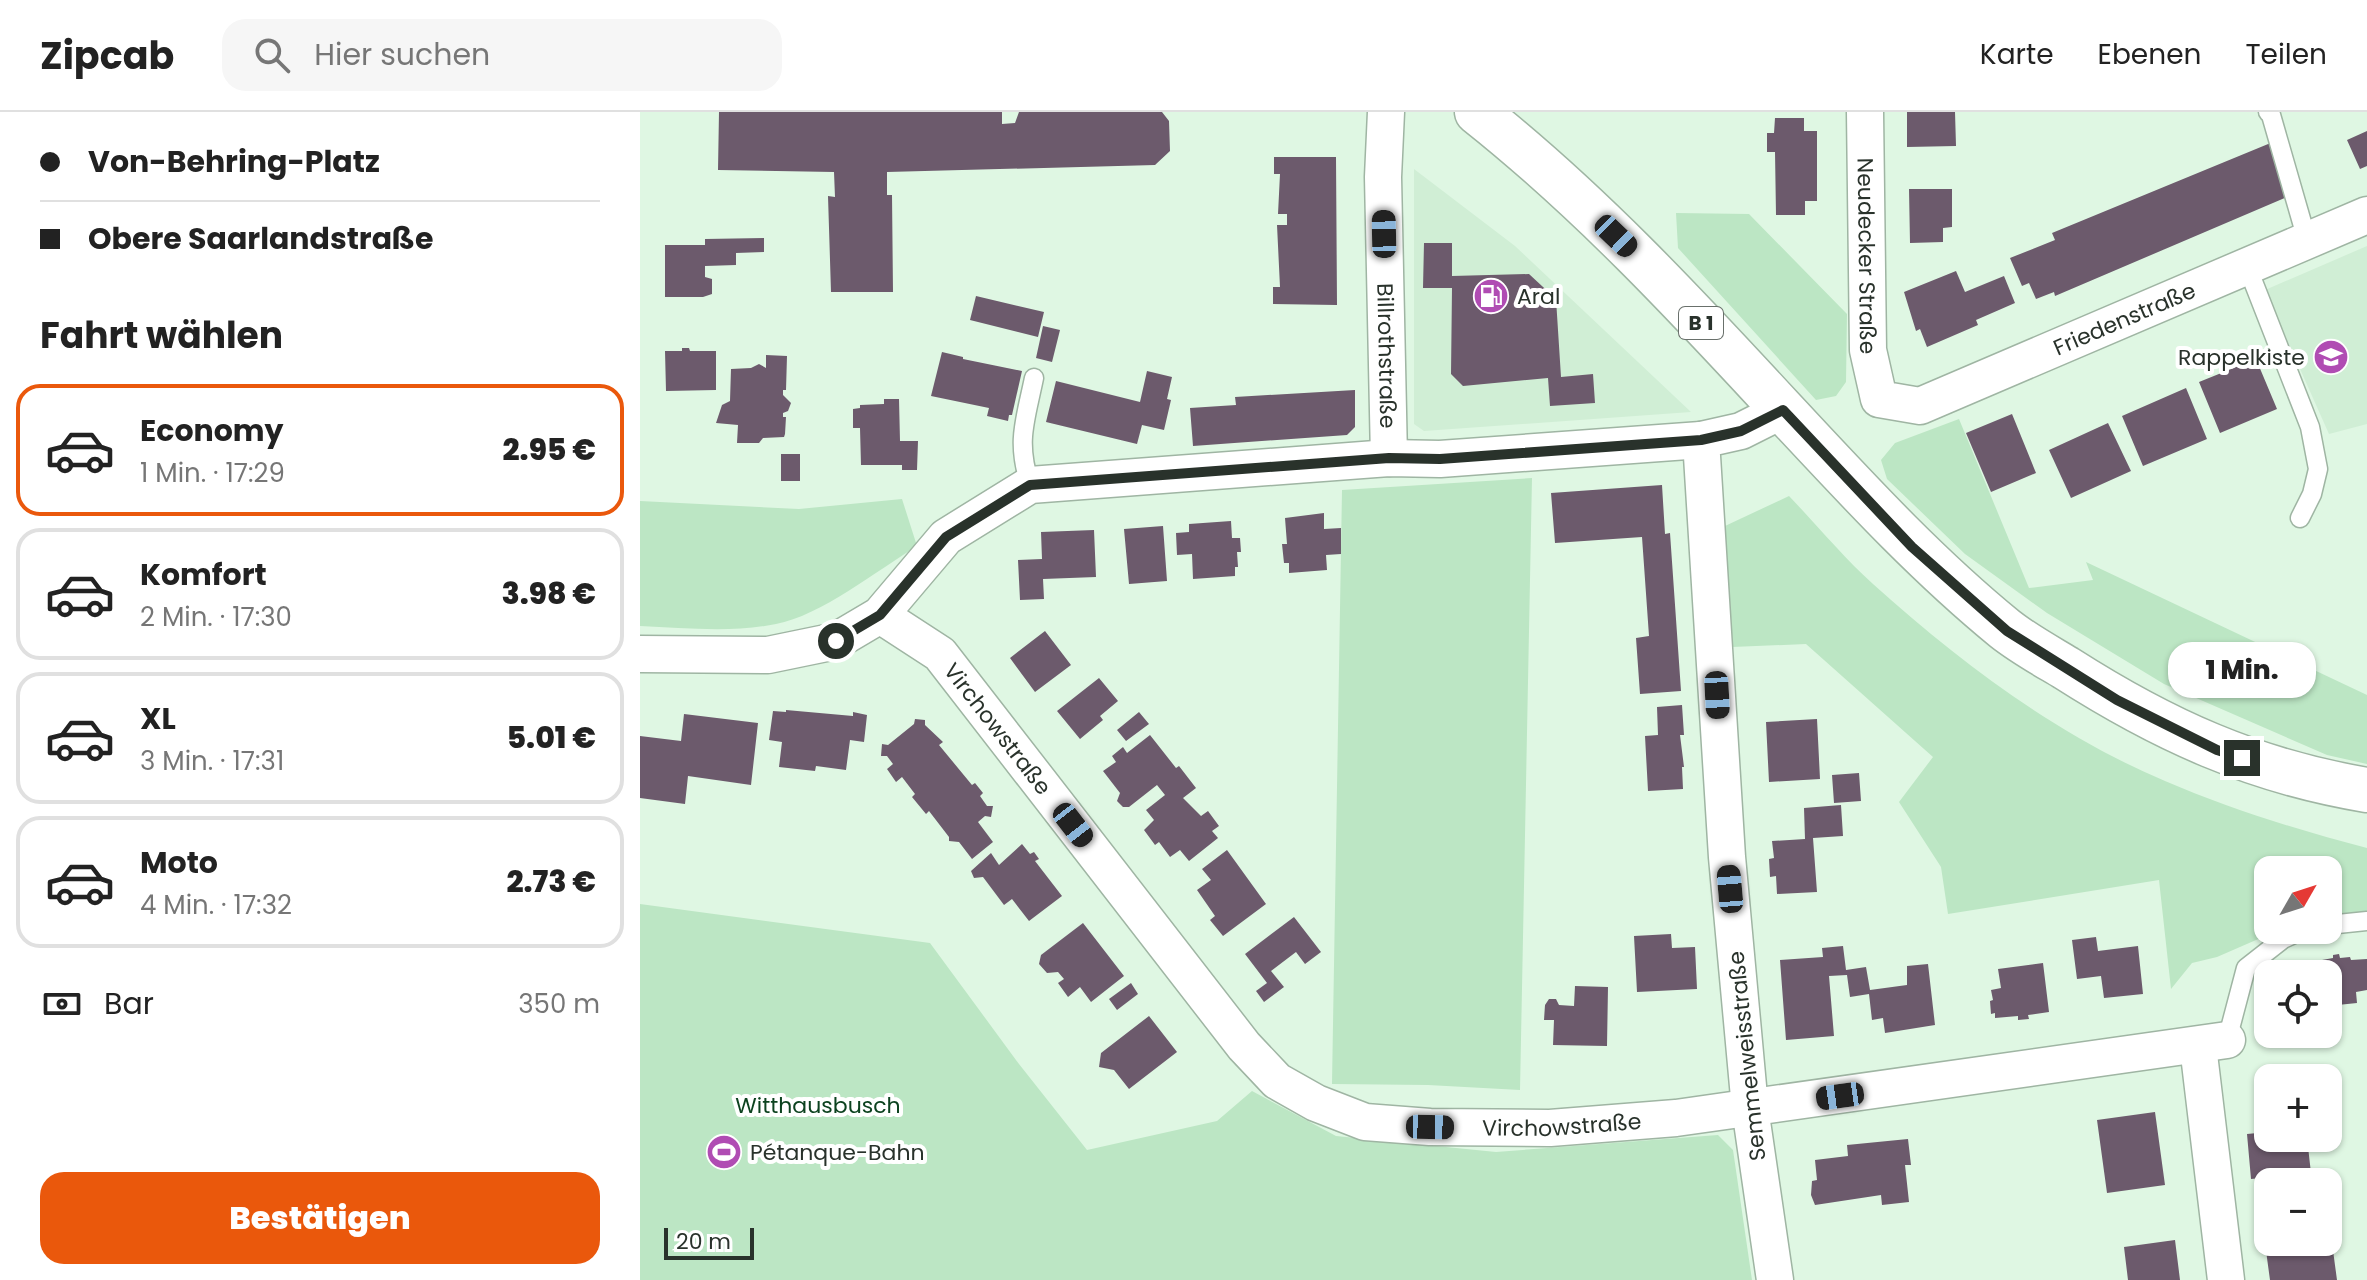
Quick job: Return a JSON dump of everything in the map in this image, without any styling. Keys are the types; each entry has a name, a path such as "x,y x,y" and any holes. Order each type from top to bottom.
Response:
{"main road":[{"name":"B 1","path":"1477,112 1573,195 1648,267 1912,547 2007,631 2117,700 2217,750 2315,781 2367,790"}],"street":[{"name":"Billrothstraße","path":"1386,112 1383,177 1389,458"},
{"name":"Neudecker Straße","path":"1865,112 1868,350 1879,399"},
{"name":"Friedenstraße","path":"1879,399 1920,406 2367,215"},
{"path":"640,654 768,655 836,641 880,615 946,537 1025,487 1389,458 1440,459 1712,438 1741,431 1783,410"},
{"name":"Semmelweisstraße","path":"1712,438 1727,857 1750,1108 1775,1280"},
{"name":"Virchowstraße","path":"880,615 940,654 1244,1046 1277,1081 1316,1103 1365,1122 1460,1128 1550,1128 1676,1118 2212,1043"},
{"path":"2212,1043 2226,1280"}],"lane":[{"path":"2268,112 2307,240"},
{"path":"2247,266 2310,427 2318,469 2312,494 2300,518"},
{"path":"1025,487 1020,442 1034,378"},
{"path":"2342,924 2367,921"},
{"path":"2212,1043 2246,968 2277,944"}],"shaded area":[{"name":"Aral","path":"1414,169 1515,246 1691,412 1424,431 1414,424"},
{"name":"Rappelkiste","path":"2367,246 2367,424 2329,434 2265,290"}],"green space":[{"path":"1676,213 1749,214 1847,314 1846,382 1836,396 1816,400 1678,248"},
{"path":"1959,419 2029,588 2093,580 2086,562 2367,695 2367,764 2327,755 2164,684 2047,613 1965,554 1887,479 1881,460 1895,443"},
{"path":"1532,478 1520,1090 1332,1084 1342,490"},
{"path":"1789,496 1851,563 1906,613 1975,669 2048,719 2125,763 2190,791 2264,818 2367,848 2367,913 2342,915 2342,856 2254,856 2254,941 2217,957 2192,963 2171,989 2159,880 1948,914 1941,867 1899,802 1933,757 1806,644 1732,647 1725,526"},
{"path":"902,499 917,546 811,612 776,624 743,628 640,626 640,501 799,509"},
{"name":"Witthausbusch","path":"640,904 930,943 1087,1150 1217,1121 1252,1091 1336,1136 1496,1152 1718,1135 1733,1150 1752,1280 640,1280"}],"building":[{"path":"719,112 1002,112 1002,124 1015,123 1019,112 1162,112 1169,121 1170,151 1155,165 887,172 887,195 892,195 893,292 831,292 828,196 835,197 834,172 718,170"},
{"path":"1907,112 1955,112 1956,146 1907,147"},
{"path":"1775,118 1804,118 1804,131 1817,131 1817,201 1805,201 1805,215 1776,215 1775,152 1767,152 1767,133 1774,133"},
{"path":"2367,131 2367,166 2360,169 2347,140"},
{"path":"2273,142 2287,197 2055,296 2054,292 2036,299 2029,283 2022,286 2010,258 2055,240 2052,233"},
{"path":"1274,157 1336,157 1337,305 1273,304 1273,287 1280,287 1277,225 1287,225 1287,214 1278,214 1280,174 1274,174"},
{"path":"1909,189 1952,189 1952,227 1943,228 1943,242 1910,243"},
{"path":"764,238 764,252 736,253 736,265 705,266 705,277 712,279 712,294 703,297 665,297 665,245 705,245 705,239"},
{"path":"1424,243 1452,243 1452,276 1529,274 1556,299 1561,377 1593,374 1595,403 1550,406 1548,378 1463,386 1451,374 1452,288 1423,288"},
{"path":"1956,271 1965,292 2004,276 2015,303 1976,320 1978,325 1927,347 1920,329 1916,331 1904,292"},
{"path":"976,296 1044,312 1038,337 970,320"},
{"path":"1043,326 1060,330 1052,362 1036,358"},
{"path":"682,348 716,351 716,390 666,391 665,351 682,351"},
{"path":"942,352 1022,371 1008,421 987,416 989,408 931,396"},
{"path":"766,355 787,356 786,390 783,390 783,395 791,403 788,411 783,413 786,417 785,434 784,437 763,438 759,443 737,443 738,425 716,423 722,405 730,401 731,369 751,368 759,364 766,368"},
{"path":"2256,359 2277,409 2220,433 2199,382"},
{"path":"1147,371 1172,377 1167,399 1171,400 1164,430 1142,425 1137,444 1046,422 1056,381 1140,402"},
{"path":"2186,388 2207,439 2143,466 2122,416"},
{"path":"1355,390 1355,427 1347,435 1193,446 1190,408 1236,405 1235,397"},
{"path":"884,399 899,399 900,441 918,441 917,470 902,470 902,465 861,465 860,428 853,428 853,409 860,408 860,405 884,404"},
{"path":"2012,414 2036,473 1991,492 1966,433"},
{"path":"2108,423 2131,471 2071,498 2049,450"},
{"path":"781,454 800,454 800,481 781,481"},
{"path":"1662,485 1665,534 1670,533 1681,691 1640,694 1636,638 1649,636 1642,537 1555,543 1551,493"},
{"path":"1324,513 1324,529 1341,528 1341,554 1326,555 1327,570 1289,573 1289,563 1284,563 1282,544 1287,544 1285,518"},
{"path":"1231,521 1232,538 1240,538 1241,552 1237,552 1235,576 1193,579 1192,554 1177,555 1176,533 1189,532 1189,524"},
{"path":"1163,526 1167,581 1129,584 1124,529"},
{"path":"1094,530 1096,577 1043,579 1044,599 1020,600 1018,560 1042,559 1041,532"},
{"path":"1045,631 1071,665 1035,692 1010,658"},
{"path":"1099,678 1118,701 1100,716 1103,720 1080,739 1057,711"},
{"path":"1682,705 1683,789 1648,791 1645,736 1658,735 1657,707"},
{"path":"773,711 867,715 864,742 850,740 846,770 816,766 815,771 779,767 782,742 769,740"},
{"path":"1139,712 1149,724 1126,741 1117,730"},
{"path":"684,714 758,723 751,785 688,776 685,804 640,798 640,736 681,741"},
{"path":"915,719 925,720 925,725 943,742 939,745 972,785 975,783 983,793 980,796 987,806 993,806 991,817 985,816 978,822 993,842 972,859 959,842 949,841 929,811 926,814 912,797 915,794 902,777 896,782 887,769 893,764 887,756 881,756 882,744 888,745 914,724"},
{"path":"1817,719 1820,779 1769,782 1766,722"},
{"path":"1150,735 1196,788 1183,798 1201,816 1208,811 1219,826 1212,831 1218,838 1189,861 1180,850 1170,857 1159,842 1155,845 1144,830 1154,820 1146,810 1165,795 1157,785 1129,807 1123,807 1117,801 1120,793 1103,771 1116,762 1112,756 1123,747 1127,753"},
{"path":"1859,773 1861,801 1834,803 1832,775"},
{"path":"1841,805 1843,836 1813,838 1817,892 1777,894 1776,876 1770,877 1769,859 1774,858 1772,841 1805,839 1804,808"},
{"path":"1022,844 1030,854 1034,852 1039,859 1035,861 1062,896 1029,921 1012,899 1004,905 983,877 974,878 971,871 991,853 999,865"},
{"path":"1227,850 1266,904 1223,936 1210,920 1215,916 1197,890 1211,880 1202,869"},
{"path":"1294,917 1321,952 1305,964 1296,952 1271,971 1284,987 1264,1002 1256,991 1267,983 1245,954"},
{"path":"1083,923 1124,976 1091,1002 1080,987 1068,997 1058,983 1064,979 1058,972 1047,973 1039,964 1041,955"},
{"path":"1671,934 1672,948 1695,947 1697,989 1637,992 1634,936"},
{"path":"2096,937 2098,951 2138,946 2143,994 2104,998 2101,976 2077,979 2072,940"},
{"path":"1843,946 1846,970 1866,967 1870,990 1907,985 1907,966 1928,964 1935,1025 1885,1033 1883,1018 1872,1020 1869,994 1850,997 1847,975 1829,976 1834,1036 1786,1040 1780,960 1823,957 1822,948"},
{"path":"2333,955 2350,957 2351,960 2367,959 2367,990 2356,992 2357,1003 2342,1005 2342,960 2322,960 2333,958"},
{"path":"2043,963 2049,1012 2028,1015 2029,1019 2018,1020 2018,1016 1995,1018 1995,1013 1991,1014 1990,1001 1993,1000 1991,990 2001,988 1998,969"},
{"path":"1131,983 1138,994 1117,1010 1109,999"},
{"path":"1575,986 1608,987 1607,1046 1553,1045 1554,1020 1544,1020 1545,1005 1549,999 1556,999 1559,1005 1574,1006"},
{"path":"1149,1016 1177,1052 1129,1089 1114,1070 1099,1067 1101,1053"},
{"path":"2155,1112 2165,1185 2107,1193 2097,1120"},
{"path":"2254,1133 2254,1152 2309,1152 2310,1168 2254,1168 2254,1179 2251,1179 2247,1134"},
{"path":"1908,1139 1911,1165 1905,1165 1909,1202 1882,1205 1881,1195 1815,1205 1811,1195 1812,1181 1817,1180 1815,1160 1848,1156 1847,1145"},
{"path":"2175,1240 2180,1280 2128,1280 2124,1247"},
{"path":"2267,1256 2334,1256 2337,1280 2270,1280"}],"place":[{"name":"Aral","path":"1491,296"},
{"name":"Rappelkiste","path":"2331,357"},
{"name":"Pétanque-Bahn","path":"724,1152"}],"route":[{"path":"836,641 880,615 946,537 1030,485 1389,458 1440,459 1701,440 1741,431 1783,410 1912,547 2007,631 2117,700 2217,750 2242,758"}]}
